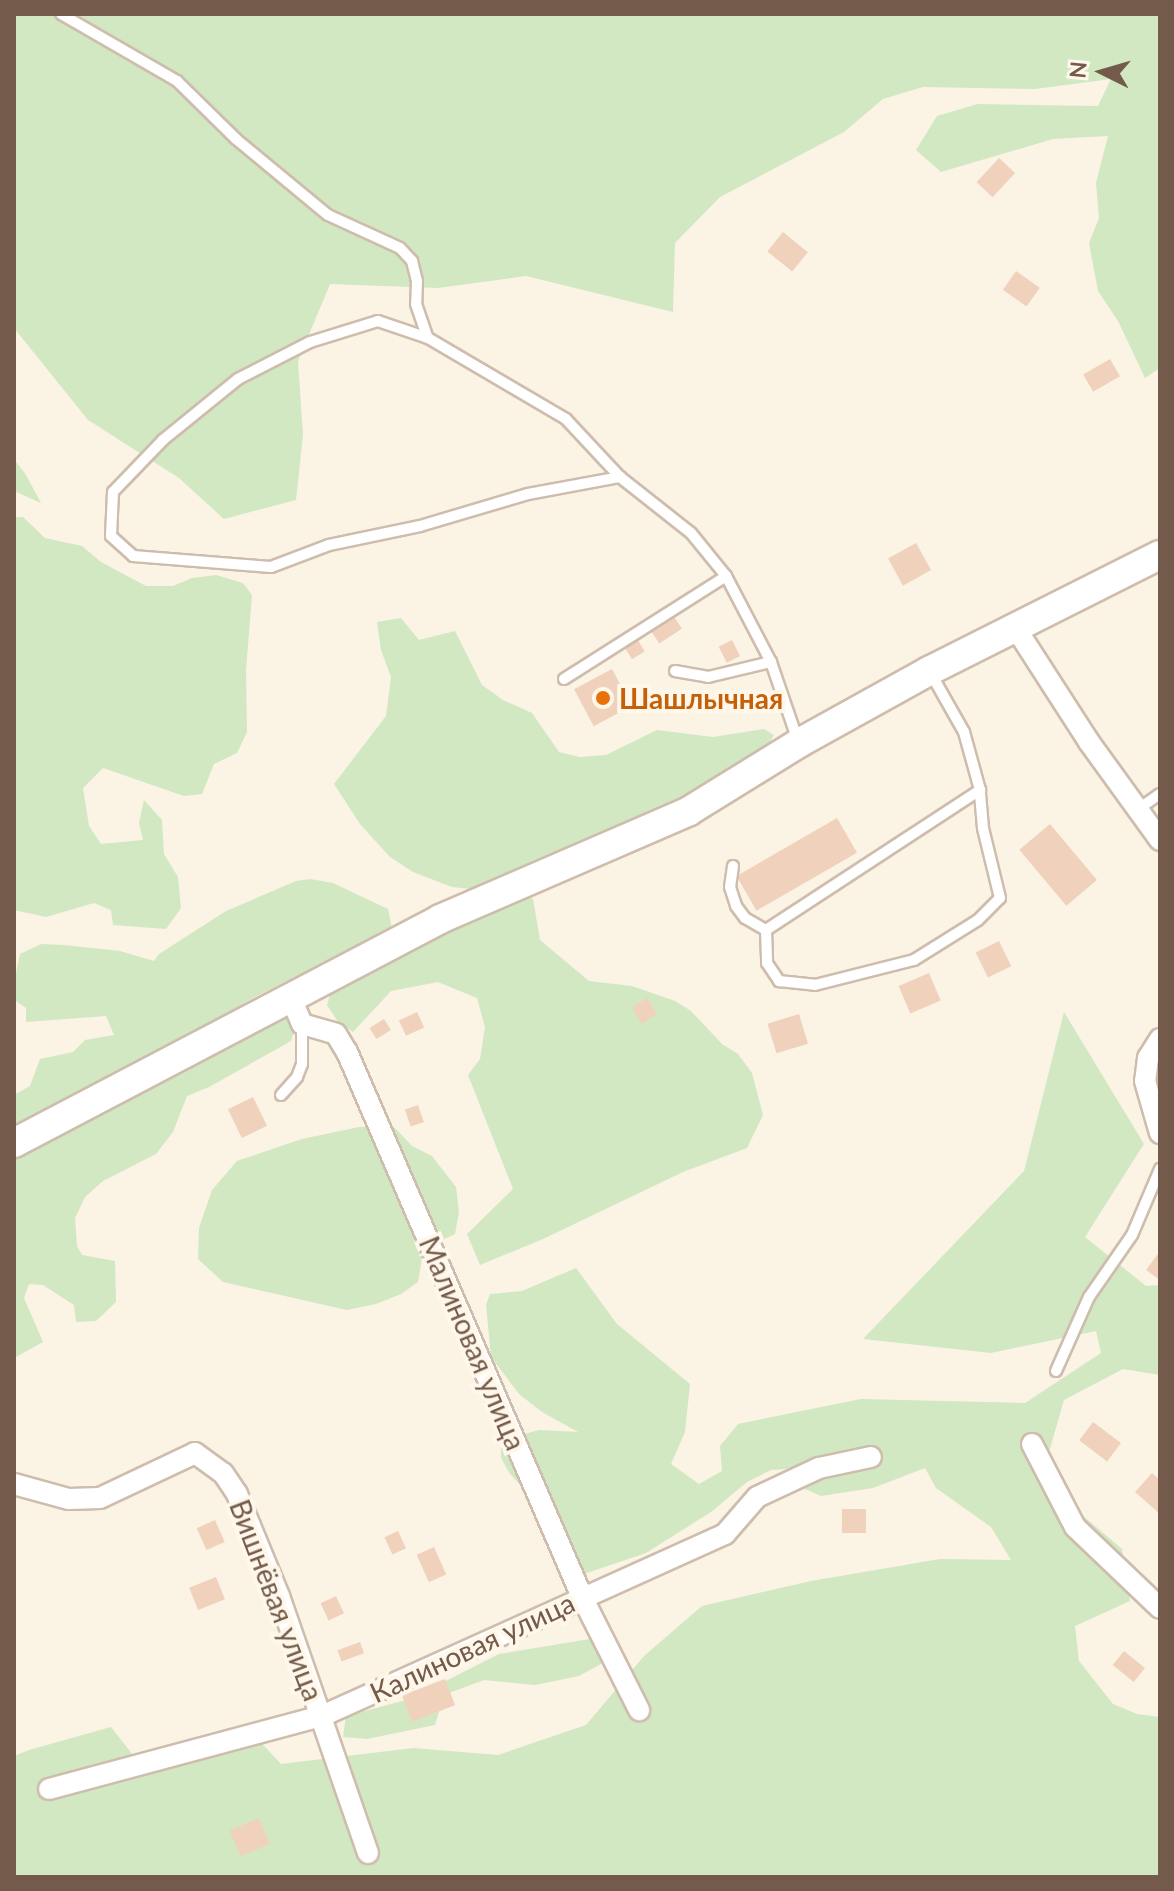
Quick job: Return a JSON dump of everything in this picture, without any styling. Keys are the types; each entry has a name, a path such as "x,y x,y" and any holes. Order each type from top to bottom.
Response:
{"main road":[{"path":"14,1143 297,1011 440,919 689,811 799,743 929,671 1160,555"}],"street":[{"path":"1015,627 1160,840"},
{"name":"Малиновая улица","path":"297,1011 336,1034 347,1052 582,1597 639,1710"},
{"path":"1160,1039 1148,1058 1145,1081 1160,1133"},
{"path":"1032,1444 1075,1527 1160,1608"},
{"name":"Вишнёвая улица","path":"14,1484 69,1499 100,1498 195,1453 209,1460 223,1473 237,1494 322,1716 368,1853"},
{"name":"Калиновая улица","path":"49,1789 322,1716 725,1534 757,1497 819,1468 871,1457"}],"lane":[{"path":"61,14 177,81 236,139 328,215 400,248 412,261 417,281 416,304 428,338"},
{"path":"620,477 528,494 420,526 329,545 271,567 133,556 111,536 113,492 163,440 238,379 310,342 378,321 428,338 566,419 620,477 691,533 726,576 771,662 799,743"},
{"path":"564,679 726,576"},
{"path":"675,671 708,677 771,662"},
{"path":"766,930 767,963 779,981 815,985 914,960 978,920 1000,898 983,828 980,790 964,732 929,671"},
{"path":"766,930 980,790"},
{"path":"1137,810 1160,794"},
{"path":"733,866 730,887 736,906 745,918 766,930"},
{"path":"281,1095 302,1064 297,1011"},
{"path":"1056,1371 1089,1297 1132,1235 1160,1169"}],"green space":[{"path":"14,14 1160,14 1160,368 1145,378 1118,321 1098,291 1089,243 1099,218 1096,183 1108,136 1053,139 941,172 916,150 937,116 978,104 1098,106 1111,79 1035,89 923,87 883,99 844,132 720,197 675,243 673,312 526,276 438,288 330,284 298,361 303,435 296,500 224,519 179,478 88,420 14,328"},
{"path":"14,459 26,475 41,503 14,491"},
{"path":"14,517 23,517 45,538 82,546 101,562 146,586 173,586 192,578 216,575 243,583 252,595 246,670 247,732 237,753 214,764 202,794 184,796 103,768 83,788 89,826 101,844 143,840 139,823 144,800 162,820 164,854 178,877 181,908 166,929 113,925 111,910 94,903 46,917 14,910"},
{"path":"401,618 419,640 455,631 482,685 503,700 532,713 559,752 580,757 606,755 657,730 713,737 764,729 774,735 768,745 728,774 683,798 559,853 534,860 482,890 452,887 413,872 390,857 360,824 334,784 386,716 391,677 381,650 377,622"},
{"path":"310,879 333,883 388,909 392,928 253,998 14,1135 14,1095 30,1086 40,1059 73,1052 85,1040 114,1035 106,1016 26,1022 26,1008 16,1001 14,983 20,954 41,944 64,945 120,951 154,961 159,954 226,911 296,881"},
{"path":"523,894 533,899 540,940 589,981 632,986 675,1001 691,1011 722,1044 738,1054 752,1073 763,1115 747,1148 683,1172 543,1239 480,1265 467,1234 513,1189 468,1075 480,1059 485,1027 477,998 438,982 391,991 353,1032 338,1022 327,1005 333,984"},
{"path":"287,1010 300,1015 291,1041 187,1096 173,1132 156,1154 103,1181 85,1197 75,1218 77,1246 82,1255 115,1261 116,1302 96,1321 76,1322 74,1305 43,1285 29,1284 24,1298 43,1342 14,1358 14,1160 28,1148"},
{"path":"1064,1012 1144,1144 1085,1237 1146,1286 1160,1285 1160,1375 1123,1369 1064,1400 1041,1480 1122,1549 1130,1601 1075,1626 1079,1661 1113,1704 1137,1714 1160,1717 1160,1877 14,1877 14,1756 29,1750 111,1727 144,1769 254,1735 281,1764 413,1748 498,1755 586,1725 644,1656 702,1606 811,1581 940,1559 1011,1560 991,1527 936,1488 925,1468 873,1488 821,1496 805,1489 816,1473 801,1468 771,1470 747,1482 711,1512 646,1553 581,1575 534,1499 510,1474 501,1458 501,1448 510,1438 539,1430 578,1432 542,1412 519,1394 491,1357 486,1305 490,1294 522,1291 576,1268 617,1324 690,1384 685,1432 671,1464 699,1484 722,1471 720,1446 738,1424 861,1399 1025,1403 1101,1353 1096,1331 991,1353 863,1339 1024,1171"},
{"path":"393,1126 412,1146 432,1156 456,1187 459,1212 455,1234 438,1242 422,1258 418,1282 401,1294 376,1304 347,1310 223,1282 198,1259 199,1228 212,1190 237,1161 302,1139 359,1127"},
{"path":"590,1639 608,1644 601,1664 579,1676 535,1685 484,1680 444,1695 435,1725 367,1739 343,1737 346,1716 410,1699 499,1654"}],"building":[{"path":"999,158 1015,173 993,197 976,182"},
{"path":"783,232 808,252 792,272 767,251"},
{"path":"1016,271 1040,288 1027,306 1003,290"},
{"path":"1110,359 1120,376 1093,392 1083,374"},
{"path":"916,543 931,570 903,586 888,559"},
{"path":"671,612 682,629 659,643 648,627"},
{"path":"636,637 645,652 632,659 623,645"},
{"path":"732,640 740,656 727,663 719,647"},
{"name":"Шашлычная","path":"612,669 632,706 594,726 574,689"},
{"path":"837,818 857,853 757,911 737,876"},
{"path":"1050,824 1097,880 1066,906 1019,850"},
{"path":"999,941 1011,966 988,978 976,952"},
{"path":"929,973 941,1001 910,1014 899,986"},
{"path":"647,998 657,1014 642,1024 632,1008"},
{"path":"417,1012 424,1027 406,1036 399,1020"},
{"path":"799,1014 808,1044 777,1053 767,1024"},
{"path":"384,1019 391,1030 376,1039 370,1028"},
{"path":"253,1097 267,1126 242,1138 228,1109"},
{"path":"418,1105 424,1122 411,1127 405,1110"},
{"path":"1160,1251 1160,1280 1146,1270"},
{"path":"1093,1422 1121,1443 1107,1461 1079,1440"},
{"path":"1152,1473 1160,1480 1160,1514 1135,1492"},
{"path":"842,1509 866,1509 866,1533 842,1533"},
{"path":"215,1520 225,1542 206,1550 197,1528"},
{"path":"398,1531 406,1548 392,1555 384,1537"},
{"path":"434,1547 446,1574 429,1582 417,1555"},
{"path":"216,1577 225,1599 198,1610 189,1588"},
{"path":"336,1596 344,1613 329,1620 321,1603"},
{"path":"360,1642 364,1653 342,1661 337,1650"},
{"path":"1124,1651 1145,1668 1134,1682 1113,1665"},
{"path":"445,1679 455,1705 412,1722 402,1695"},
{"path":"259,1818 270,1844 240,1856 230,1831"}],"place":[{"name":"Шашлычная","path":"603,698"}]}
